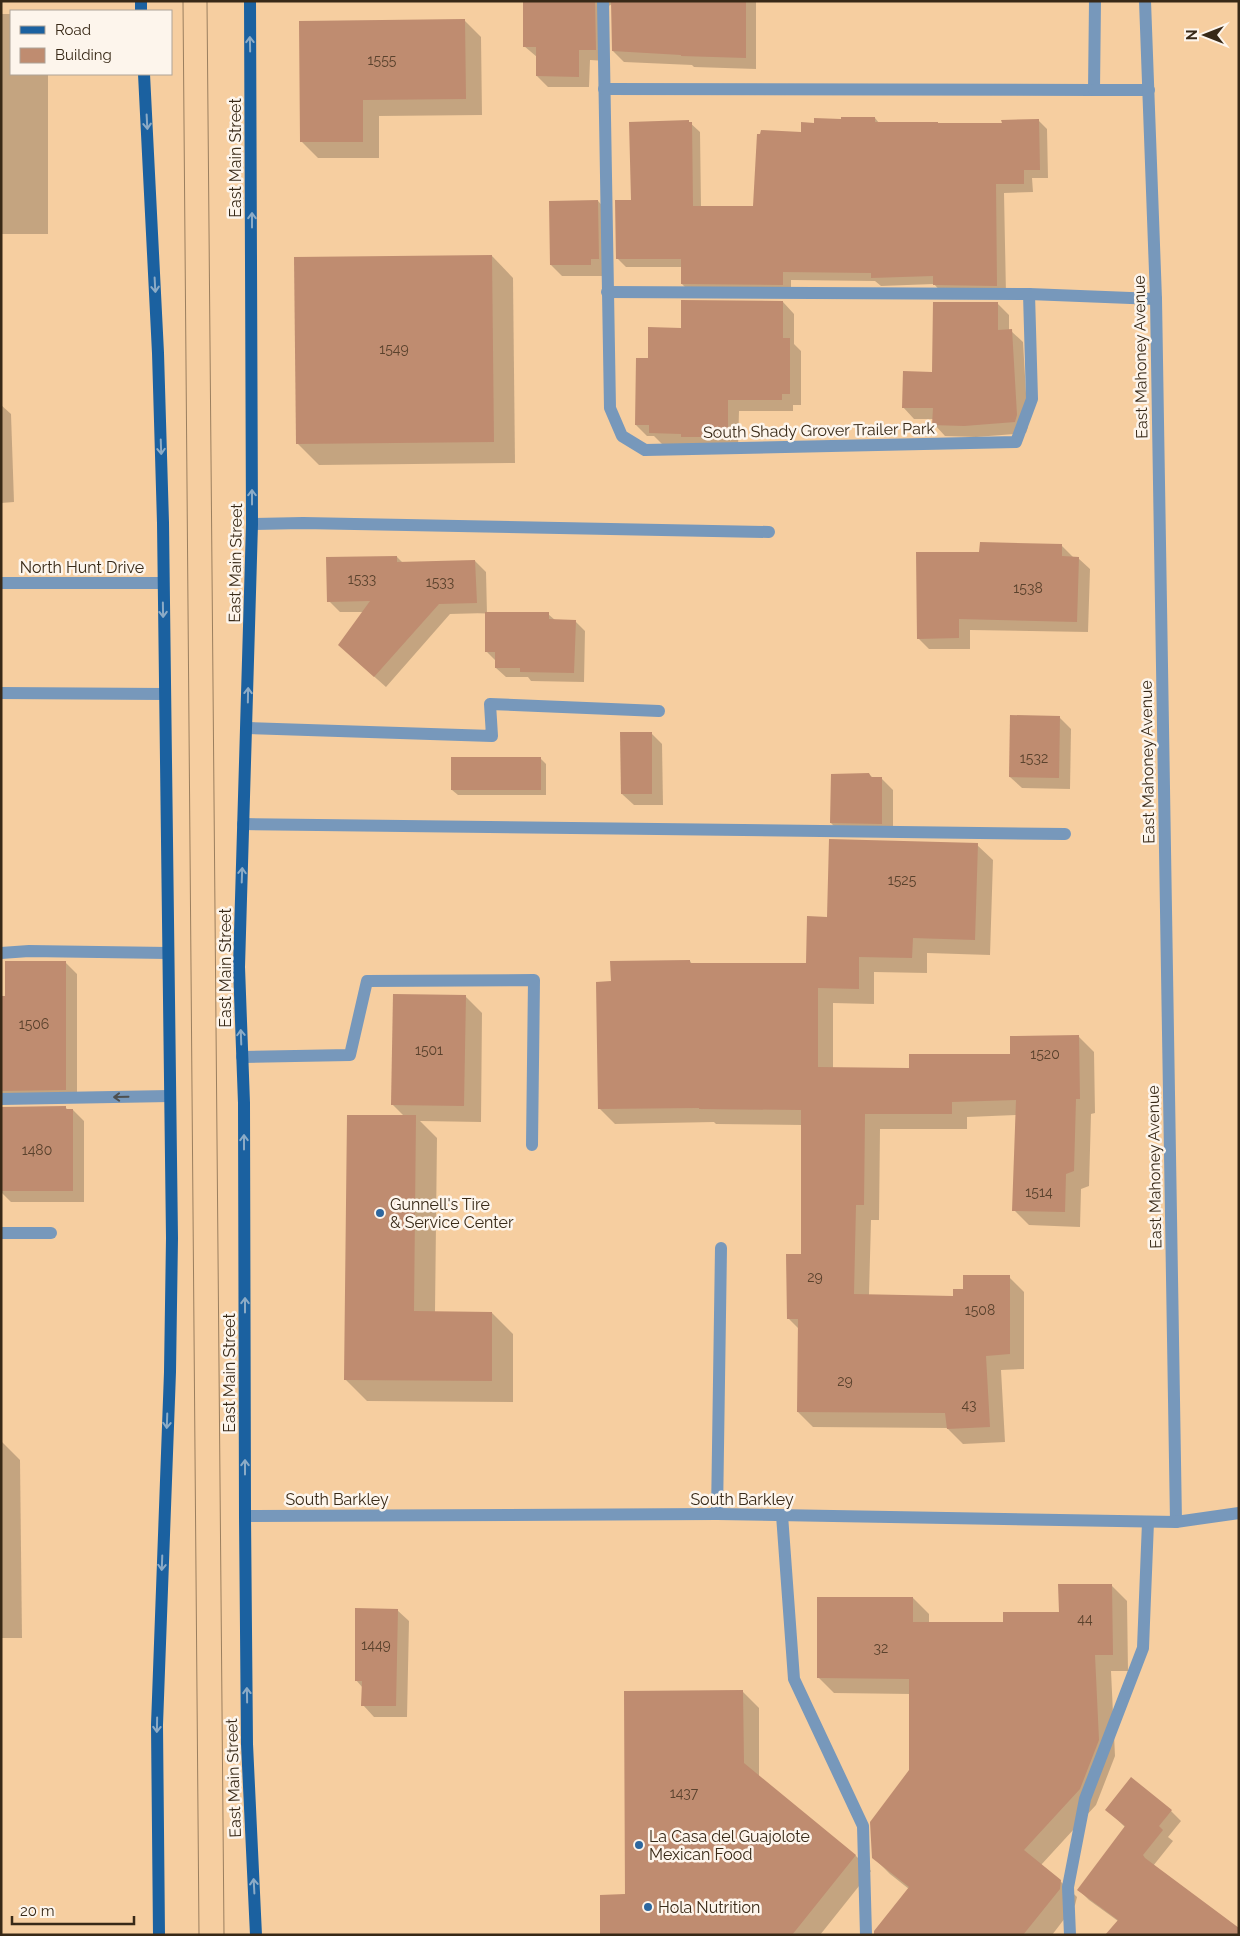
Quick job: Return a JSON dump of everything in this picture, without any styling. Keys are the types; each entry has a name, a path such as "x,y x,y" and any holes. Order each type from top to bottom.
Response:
{"main road":[{"name":"East Main Street","path":"250,1 252,524 248,728 239,967 244,1123 245,1516 248,1744 256,1935"},
{"path":"144,75 158,353 165,694 172,1238 170,1372 157,1725 159,1935"}],"street":[{"name":"South Shady Grover Trailer Park","path":"603,1 610,408 622,436 646,450 1016,442 1032,399 1028,294"},
{"path":"1094,90 1095,1"},
{"name":"East Mahoney Avenue","path":"1145,1 1156,299 1176,1522"},
{"path":"604,89 1148,90"},
{"path":"607,292 1028,294 1156,299"},
{"path":"252,524 303,523 769,532"},
{"name":"North Hunt Drive","path":"1,583 163,583"},
{"path":"1,693 165,694"},
{"path":"248,728 492,736 490,704 659,711"},
{"path":"243,824 1065,834"},
{"path":"1,953 29,951 168,953"},
{"path":"242,1057 350,1055 368,982 534,980 532,1145"},
{"path":"1,1099 170,1096"},
{"path":"1,1233 51,1233"},
{"path":"717,1514 721,1248"},
{"name":"South Barkley","path":"245,1516 717,1514 1176,1522 1239,1514"},
{"path":"782,1515 794,1679 863,1826 866,1935"},
{"path":"1070,1935 1068,1887 1086,1799 1143,1648 1148,1522"}],"building":[{"path":"523,1 595,1 596,50 579,50 579,77 536,76 536,47 523,47"},
{"path":"611,1 746,1 746,58 612,51"},
{"path":"465,19 466,99 363,100 363,142 300,142 299,21"},
{"path":"841,117 875,117 875,122 938,123 1002,123 1001,120 1039,119 1040,170 1024,170 1024,184 996,184 997,286 933,285 933,276 871,278 871,273 783,272 783,285 681,284 681,259 616,259 615,200 631,200 629,122 689,120 689,122 692,122 693,206 753,206 757,134 760,134 761,130 801,132 801,122 814,123 814,118 841,119"},
{"path":"598,200 599,259 591,259 591,265 550,265 549,201"},
{"path":"492,255 494,442 296,444 294,257"},
{"path":"681,300 783,301 783,338 790,338 790,394 782,394 782,400 728,400 728,437 681,437 681,434 649,433 649,425 635,425 636,358 648,358 648,327 681,328"},
{"path":"933,302 998,302 998,330 1012,329 1017,415 1015,422 964,426 932,425 933,408 902,408 903,371 932,372"},
{"path":"980,542 1062,544 1062,556 1079,557 1077,622 959,619 959,638 917,639 916,552 979,552"},
{"path":"397,556 397,562 475,560 477,603 439,604 374,677 338,645 370,601 327,602 326,557"},
{"path":"485,612 549,612 549,619 576,620 574,673 520,672 520,668 495,668 495,652 485,652"},
{"path":"1010,715 1060,716 1059,778 1009,777"},
{"path":"620,732 652,732 652,794 621,794"},
{"path":"451,757 541,757 541,790 451,790"},
{"path":"869,773 871,777 882,777 882,824 830,823 831,774"},
{"path":"829,839 978,843 975,940 913,938 912,958 859,957 859,989 818,988 818,1067 909,1068 909,1054 1010,1054 1010,1036 1079,1035 1080,1099 1076,1099 1074,1171 1066,1174 1065,1212 1012,1211 1016,1100 952,1102 952,1114 865,1114 864,1205 856,1205 854,1294 953,1296 953,1289 963,1289 963,1275 1010,1275 1010,1354 986,1356 990,1427 947,1429 945,1413 797,1412 798,1319 787,1319 786,1254 801,1254 801,1110 598,1109 596,982 611,981 610,961 690,960 690,963 806,963 807,916 827,917"},
{"path":"5,961 66,961 66,1090 1,1091 1,996 5,996"},
{"path":"393,994 466,995 464,1106 391,1105"},
{"path":"66,1106 66,1109 73,1109 73,1191 1,1191 1,1107"},
{"name":"Gunnell's Tire & Service Center","path":"347,1115 416,1115 414,1311 492,1312 492,1381 344,1380"},
{"path":"1058,1584 1112,1584 1113,1655 1095,1655 1099,1740 1080,1789 1024,1850 1061,1880 1060,1889 1023,1935 874,1935 874,1931 909,1887 872,1858 870,1822 909,1770 909,1679 817,1678 817,1597 913,1597 913,1622 1003,1622 1003,1612 1059,1612"},
{"path":"355,1608 398,1609 396,1706 361,1706 362,1681 355,1681"},
{"path":"743,1690 744,1763 856,1855 792,1935 600,1935 600,1895 625,1894 624,1691"},
{"path":"1131,1777 1172,1810 1159,1826 1163,1830 1143,1855 1145,1858 1239,1928 1239,1935 1105,1935 1118,1920 1077,1890 1125,1826 1105,1810"}],"tram line":[{"path":"183,1 199,1935"},
{"path":"207,1 224,1935"}],"place":[{"name":"Gunnell's Tire & Service Center","path":"380,1213"},
{"name":"La Casa del Guajolote Mexican Food","path":"639,1845"},
{"name":"Hola Nutrition","path":"648,1907"}]}
